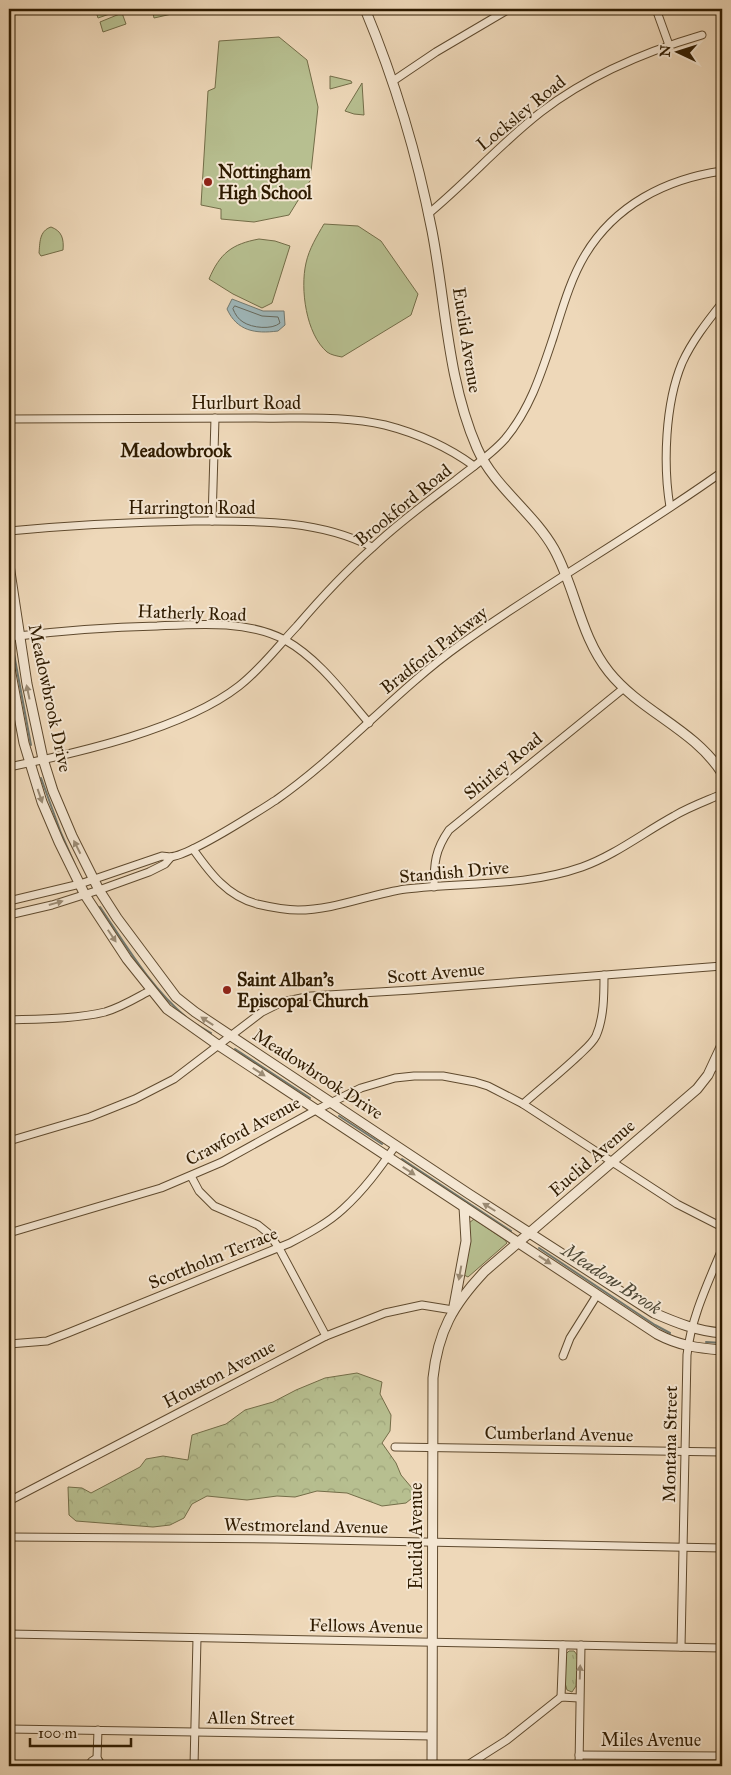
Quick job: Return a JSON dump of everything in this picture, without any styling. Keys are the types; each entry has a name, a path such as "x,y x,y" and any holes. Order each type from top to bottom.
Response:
{"street":[{"name":"Euclid Avenue","path":"366,9 393,81 415,159 442,288 453,372 461,407 483,459 489,469 544,534 566,574 584,627 595,652 609,672 633,698 700,746 722,773"},
{"path":"393,81 436,52 509,9"},
{"path":"656,9 669,45"},
{"name":"Locksley Road","path":"428,214 448,198 525,125 564,96 598,75 646,53 702,36"},
{"name":"Brookford Road","path":"9,767 43,760 143,732 183,717 215,702 239,686 259,668 320,600 372,547 503,441 530,400 579,267 598,237 626,210 657,189 681,180 722,171"},
{"path":"670,507 666,474 666,447 678,376 690,347 722,303"},
{"path":"212,521 215,418"},
{"name":"Hurlburt Road","path":"9,419 215,418 353,420 384,425 407,432 451,451 474,466"},
{"name":"Bradford Parkway","path":"9,901 80,884 162,856 170,857 193,849 256,813 289,790 369,723 416,679 460,645 540,590 722,472"},
{"name":"Harrington Road","path":"9,531 86,524 212,521 274,523 318,528 350,537 372,547"},
{"name":"Meadowbrook Drive","path":"9,565 26,684 43,760 53,791 72,836 99,890 117,918 176,997 230,1036 654,1313 683,1326 722,1333"},
{"name":"Hatherly Road","path":"9,637 115,627 207,625 239,627 264,632 284,640 306,654 325,672 369,723"},
{"name":"Meadowbrook Drive","path":"9,663 15,702 42,802 85,895 127,959 167,1009 218,1045 657,1334 688,1346 722,1350"},
{"name":"Shirley Road","path":"434,887 436,853 441,841 449,830 624,688"},
{"name":"Standish Drive","path":"193,849 209,872 230,892 256,904 300,910 326,907 404,889 529,880 583,866 616,852 675,815 722,794"},
{"name":"Bradford Parkway","path":"9,915 85,895 149,872 165,864 170,857"},
{"name":"Scott Avenue","path":"9,1141 90,1117 135,1099 174,1079 262,1012 282,1002 302,998 722,966"},
{"path":"523,1104 590,1045 596,1036 604,998 604,975"},
{"path":"9,1020 88,1015 105,1012 151,990"},
{"name":"Euclid Avenue","path":"432,1766 434,1365 440,1339 453,1310 465,1292 485,1271 697,1089 708,1075 722,1045"},
{"path":"712,1067 722,1067"},
{"name":"Crawford Avenue","path":"9,1233 123,1201 161,1188 222,1162 316,1110 373,1083 395,1078 424,1076 444,1076 488,1086 523,1104 677,1204 722,1227"},
{"name":"Scottholm Terrace","path":"9,1344 47,1341 279,1248 316,1229 343,1210 372,1178 396,1145"},
{"path":"191,1176 208,1202 258,1225 268,1233 279,1248 326,1336"},
{"name":"Euclid Avenue","path":"453,1310 466,1241 464,1207"},
{"name":"Montana Street","path":"681,1647 684,1452 688,1346 692,1328 722,1249"},
{"path":"563,1356 570,1338 598,1295"},
{"name":"Houston Avenue","path":"9,1501 326,1336 385,1314 422,1305 453,1310"},
{"name":"Cumberland Avenue","path":"395,1447 433,1446 722,1452"},
{"name":"Westmoreland Avenue","path":"9,1537 276,1539 722,1548"},
{"name":"Fellows Avenue","path":"9,1634 722,1648"},
{"path":"194,1766 197,1638"},
{"path":"562,1698 563,1645"},
{"path":"579,1766 581,1645"},
{"path":"466,1766 507,1740 562,1698 579,1698"},
{"name":"Allen Street","path":"9,1729 432,1736"},
{"path":"98,1730 97,1758 102,1766"},
{"name":"Miles Avenue","path":"579,1755 722,1756"},
{"path":"88,1766 92,1760 97,1758"}],"green space":[{"path":"95,9 121,9 121,10 98,18"},
{"path":"152,9 194,9 154,18"},
{"path":"122,13 126,24 103,32 100,22"},
{"path":"279,37 307,60 318,107 310,181 289,215 254,222 221,219 221,209 201,205 208,91 215,88 219,41"},
{"path":"330,76 351,81 352,83 330,89"},
{"path":"362,83 364,115 345,111"},
{"path":"324,224 358,226 381,241 418,294 411,315 342,357 327,352 320,344 310,323 304,298 304,274 307,258"},
{"path":"51,227 62,236 63,250 41,256 39,253 42,234"},
{"path":"259,239 275,241 290,246 272,303 262,308 233,294 209,279 218,262 228,251 241,244"},
{"path":"474,1219 507,1243 468,1277 464,1275 469,1223"},
{"path":"357,1373 382,1382 380,1394 391,1415 390,1431 382,1443 396,1463 401,1475 417,1494 406,1503 382,1506 347,1493 317,1491 295,1497 277,1496 247,1500 207,1496 192,1504 184,1518 170,1525 153,1527 76,1521 69,1515 68,1487 82,1488 91,1493 140,1467 146,1459 163,1456 188,1460 192,1435 226,1424 245,1410 273,1402 325,1378"},
{"path":"569,1651 574,1651 578,1656 576,1686 572,1692 567,1690 565,1683 566,1654"}],"water":[{"path":"232,299 263,311 284,311 285,325 278,331 270,332 254,331 241,326 227,309"}],"waterway":[{"name":"Meadow Brook","path":"14,654 31,745"},
{"name":"Meadow Brook","path":"41,778 75,865"},
{"name":"Meadow Brook","path":"100,907 150,979 186,1017"},
{"name":"Meadow Brook","path":"189,1020 211,1033"},
{"name":"Meadow Brook","path":"235,1049 310,1098"},
{"name":"Meadow Brook","path":"339,1116 382,1144"},
{"name":"Meadow Brook","path":"402,1159 511,1231"},
{"name":"Meadow Brook","path":"539,1248 670,1333"},
{"name":"Meadow Brook","path":"706,1342 722,1343"}],"place":[{"name":"Nottingham High School","path":"208,182"},
{"name":"Saint Alban's Episcopal Church","path":"227,990"}],"district":[{"name":"Meadowbrook","path":"176,450"}]}
